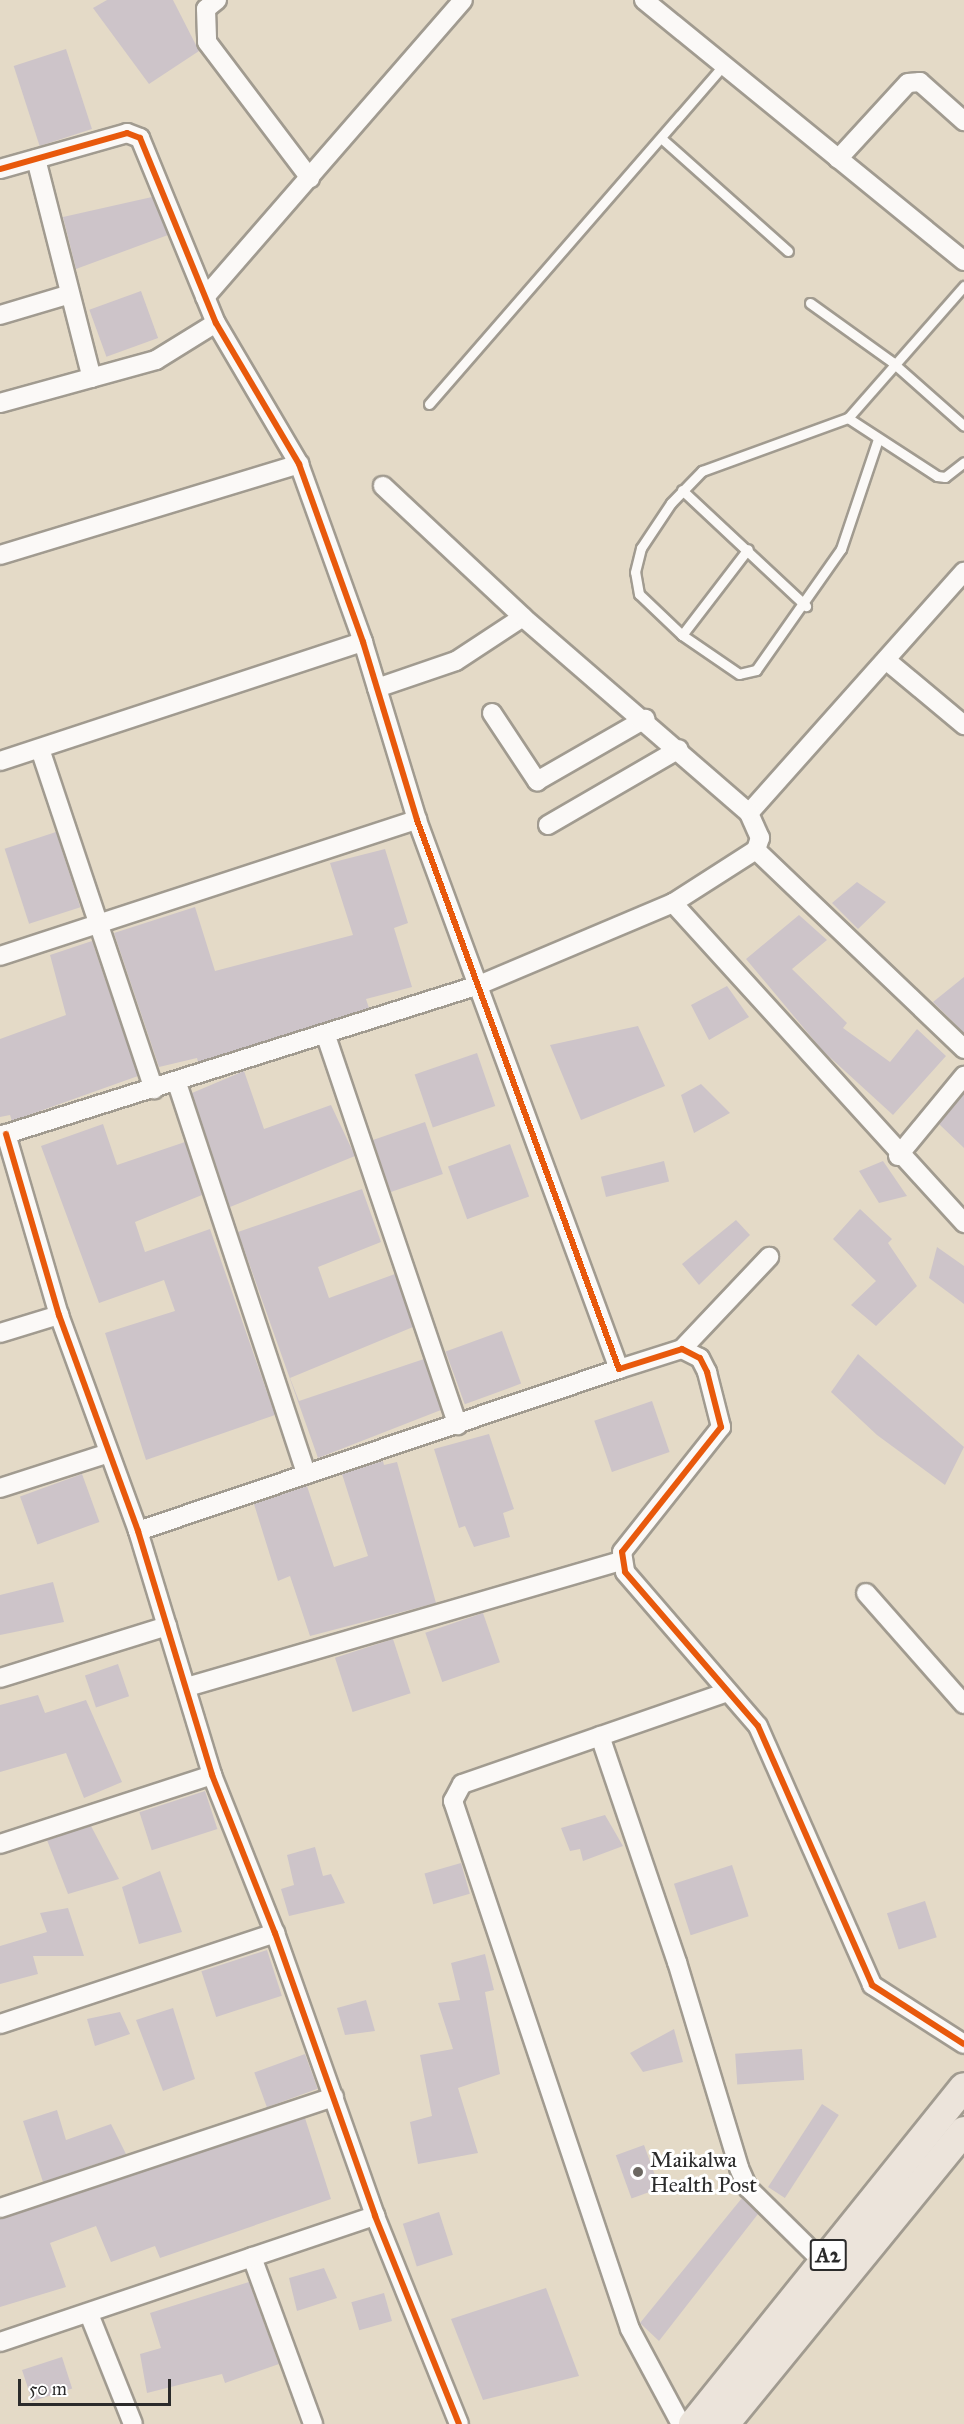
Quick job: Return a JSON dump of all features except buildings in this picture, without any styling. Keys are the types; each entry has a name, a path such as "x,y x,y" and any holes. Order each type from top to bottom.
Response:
{"highway":[{"name":"A2","path":"693,2424 964,2087"},
{"name":"A2","path":"725,2424 964,2131"}],"street":[{"path":"205,297 463,0"},
{"path":"644,0 964,261"},
{"path":"207,3 207,42 310,178"},
{"path":"838,159 908,82 920,82 964,121"},
{"path":"0,169 135,132 168,200 216,323 299,464 363,642 417,820 619,1369"},
{"path":"36,159 92,378"},
{"path":"0,315 70,294"},
{"path":"0,403 176,353 216,323"},
{"path":"0,555 299,464"},
{"path":"382,486 523,617 645,719 749,813 760,838 756,850 673,903 479,985 177,1083 3,1135 59,1315 138,1531 212,1775 275,1933 375,2216 459,2424"},
{"path":"749,813 964,572"},
{"path":"377,688 456,661 523,617"},
{"path":"0,761 363,642"},
{"path":"886,660 964,725"},
{"path":"492,713 537,781 645,719"},
{"path":"40,749 96,924 153,1089"},
{"path":"548,825 678,749"},
{"path":"0,956 417,820"},
{"path":"756,850 964,1049"},
{"path":"673,903 898,1156 964,1223"},
{"path":"326,1036 458,1425"},
{"path":"898,1156 964,1076"},
{"path":"177,1083 306,1474"},
{"path":"138,1531 682,1349 769,1257"},
{"path":"0,1333 59,1315"},
{"path":"187,1687 621,1561 721,1427 707,1372 700,1358 682,1349"},
{"path":"0,1488 109,1453"},
{"path":"621,1561 725,1693 758,1726 771,1749 815,1862 872,1985 882,1996 964,2044"},
{"path":"866,1593 964,1704"},
{"path":"0,1678 167,1626"},
{"path":"681,2424 630,2330 453,1801 462,1784 725,1693"},
{"path":"600,1736 677,1962 739,2168 748,2188 823,2262"},
{"path":"0,1844 212,1775"},
{"path":"0,2024 275,1933"},
{"path":"0,2208 334,2097"},
{"path":"0,2342 89,2314 375,2216"},
{"path":"252,2258 313,2424"},
{"path":"89,2314 133,2424"}],"lane":[{"path":"429,404 724,65"},
{"path":"661,138 788,251"},
{"path":"878,439 854,522 806,606 756,670 746,675 682,635 639,594 634,572 641,548 682,490 720,460 848,418 892,362 964,286"},
{"path":"810,303 892,362 964,426"},
{"path":"848,418 937,476 945,477 964,462"},
{"path":"682,490 748,549 806,606"},
{"path":"682,635 748,549"}],"cycle path":[{"path":"0,169 127,133 140,138 216,323 299,464 363,642 417,820 619,1369 682,1349 700,1358 707,1372 721,1427 622,1552 625,1572 758,1726 872,1985 964,2044"},
{"path":"6,1134 59,1315 138,1531 212,1775 275,1933 375,2216 459,2424"}],"place":[{"name":"Maikalwa Health Post","path":"638,2172"}]}
